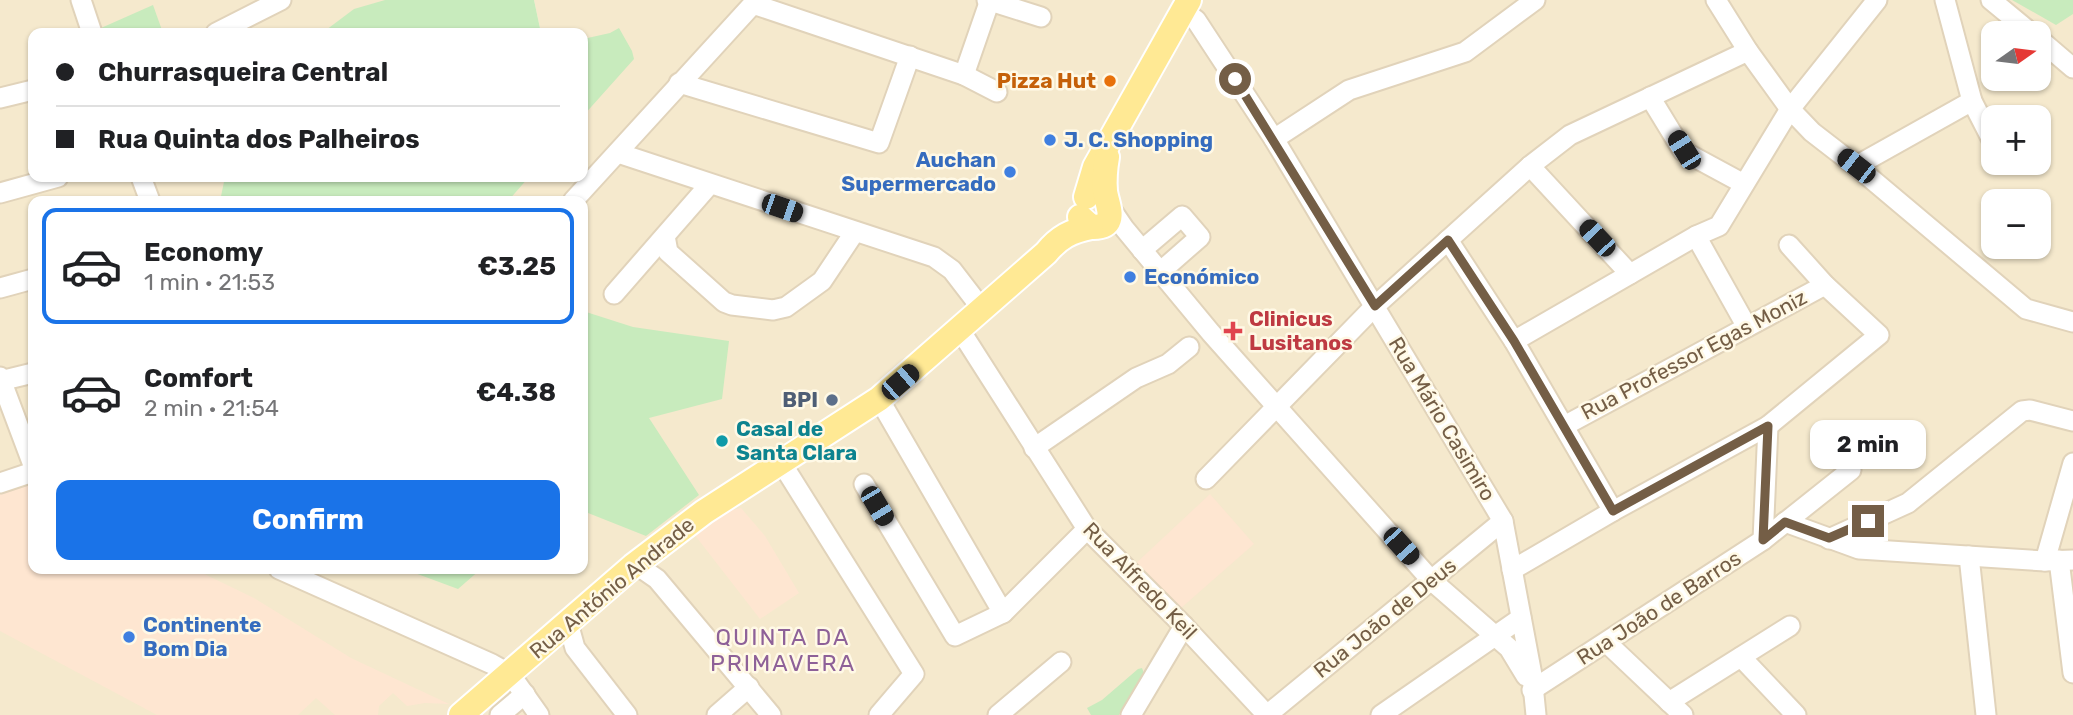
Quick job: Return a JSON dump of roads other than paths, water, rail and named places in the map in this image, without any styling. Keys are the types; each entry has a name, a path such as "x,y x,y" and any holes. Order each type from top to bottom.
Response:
{"main road":[{"path":"1095,211 1105,177 1110,142 1186,5"},
{"name":"Rua António Andrade","path":"457,714 510,674 633,566 704,512 880,399 1046,253 1057,240 1077,230 1095,211"}],"street":[{"path":"81,0 90,28"},
{"path":"224,28 259,6 281,0"},
{"path":"964,75 989,0 1041,17"},
{"path":"1274,139 1349,90 1465,52 1535,0"},
{"path":"1716,0 1748,51 1790,109 1812,132 2026,309 2073,322"},
{"path":"1514,341 1696,236 1719,226 1790,109 1877,0"},
{"path":"1945,0 1972,101 1981,119"},
{"path":"1991,0 2016,21"},
{"path":"578,196 752,4 964,75 998,92"},
{"name":"Rua Mário Casimiro","path":"1186,5 1274,139 1503,520 1532,675 1535,715"},
{"path":"2051,49 2073,68"},
{"path":"1206,479 1375,306 1530,166 1570,135 1748,51"},
{"path":"679,83 879,143 910,56"},
{"path":"0,98 28,91"},
{"path":"1650,97 1684,150 1744,184"},
{"path":"1856,166 1972,101"},
{"path":"618,153 854,233 934,257 951,270 982,309"},
{"path":"1530,166 1630,274"},
{"path":"0,193 40,182"},
{"path":"614,294 710,184"},
{"path":"1095,211 1142,250 1210,333 1431,580 1496,634 1521,664 1532,690"},
{"path":"1142,250 1182,216 1200,237 1160,272"},
{"path":"665,236 668,252 724,302 733,306 775,310 786,307 821,282 854,233"},
{"path":"1696,236 1747,327"},
{"path":"1448,240 1514,341 1613,511"},
{"path":"1512,570 1768,426 1879,335 1825,285 1789,245"},
{"path":"0,288 28,280"},
{"name":"Rua Professor Egas Moniz","path":"1564,426 1825,285"},
{"name":"Rua Alfredo Keil","path":"960,330 1087,529 1184,626 1267,715"},
{"path":"1034,448 1136,378 1168,364 1189,347"},
{"path":"28,374 0,380 28,452"},
{"path":"880,399 1003,613"},
{"path":"1829,538 1908,503 2022,411 2030,410 2073,421"},
{"path":"1763,540 1768,426"},
{"path":"781,462 914,674 878,715"},
{"path":"2073,463 2059,560 2073,673"},
{"name":"Rua João de Barros","path":"1532,690 1763,540 1852,470"},
{"path":"0,483 28,474"},
{"path":"864,484 955,636 1003,613 1087,529"},
{"name":"Rua João de Deus","path":"1267,715 1503,520"},
{"path":"1785,522 1859,549 2059,560"},
{"path":"1969,556 1986,715"},
{"path":"633,566 644,569 657,579 771,715"},
{"path":"290,574 510,674 539,715"},
{"path":"1381,715 1521,618"},
{"path":"572,620 570,630 575,648 627,715"},
{"path":"1131,715 1184,626"},
{"path":"1607,643 1676,708 1741,657 1790,626"},
{"path":"1741,657 1796,715"},
{"path":"998,715 1061,662"},
{"path":"717,715 749,687"},
{"path":"500,715 525,694"}],"place":[{"name":"Pizza Hut","path":"1110,81"},
{"name":"J. C. Shopping","path":"1050,140"},
{"name":"Auchan Supermercado","path":"1010,172"},
{"name":"Económico","path":"1130,277"},
{"name":"Clinicus Lusitanos","path":"1233,331"},
{"name":"BPI","path":"832,400"},
{"name":"Casal de Santa Clara","path":"722,441"},
{"name":"Continente Bom Dia","path":"129,637"}],"district":[{"name":"QUINTA DA PRIMAVERA","path":"783,650"}]}
